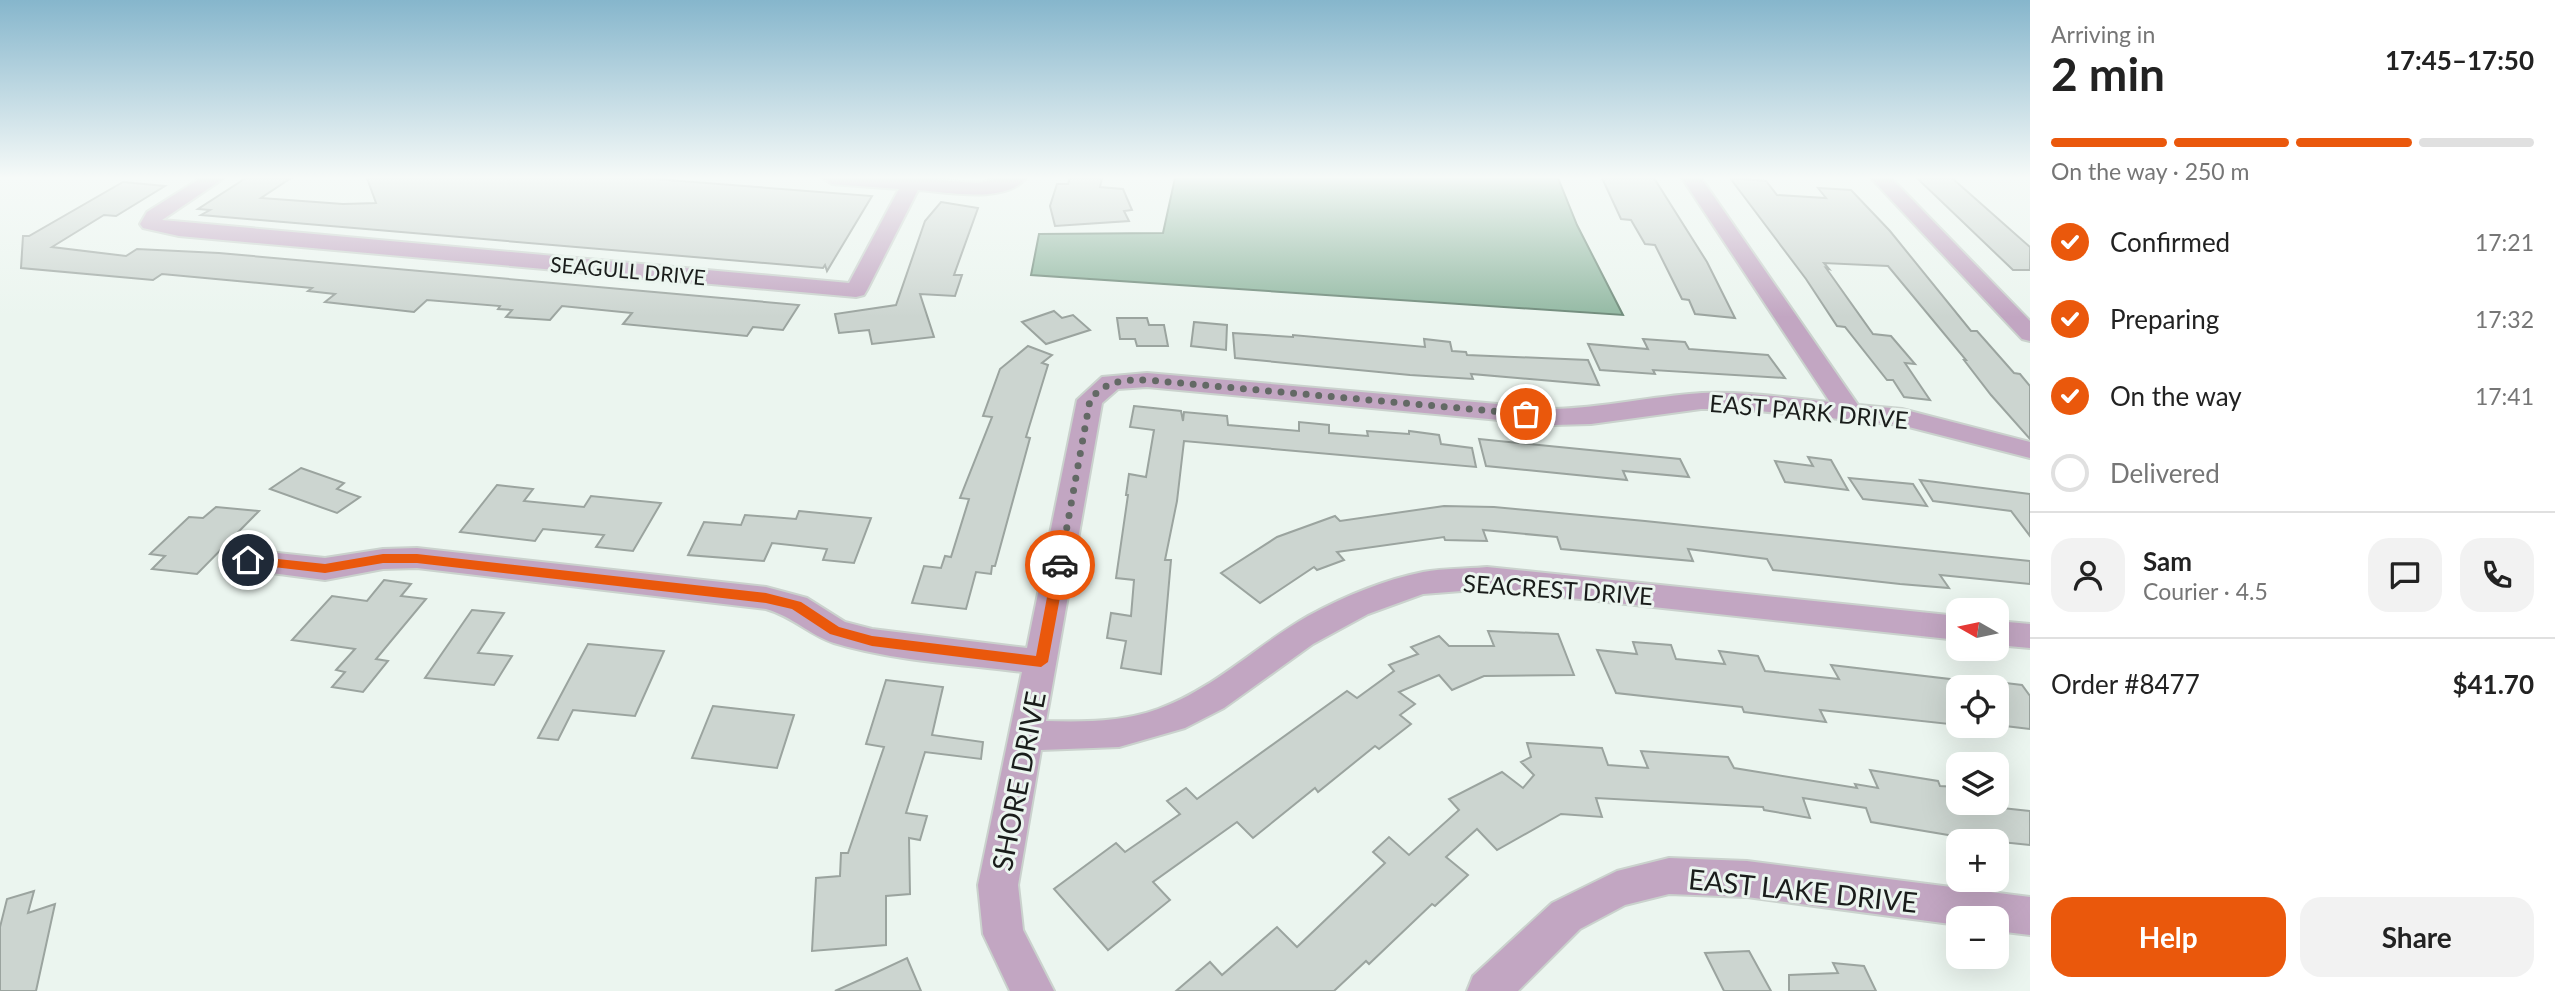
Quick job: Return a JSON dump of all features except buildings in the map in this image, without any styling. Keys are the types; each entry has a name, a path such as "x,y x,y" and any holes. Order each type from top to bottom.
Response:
{"street":[{"name":"SEAGULL DRIVE","path":"150,224 156,227 856,290 890,224"},
{"path":"1722,224 1849,411"},
{"path":"1924,224 2030,334"},
{"name":"EAST PARK DRIVE","path":"1090,400 1097,391 1111,382 1147,380 1553,417 1591,416 1721,401 1914,419 2030,450"},
{"name":"SHORE DRIVE","path":"1033,991 1003,934 998,885 1090,400"},
{"path":"248,560 325,569 383,559 417,558 766,598 796,606 835,631 872,641 1041,662"},
{"name":"SEACREST DRIVE","path":"1026,735 1068,737 1107,734 1139,729 1174,718 1207,701 1319,624 1357,606 1422,583 1487,578 1946,627"},
{"path":"2009,634 2030,636"},
{"name":"EAST LAKE DRIVE","path":"1488,991 1566,916 1617,889 1668,876 1747,879 2030,916"}],"shaded area":[{"path":"1165,224 1577,224 1623,315 1031,275 1039,234 1163,233"}],"way so far":[{"path":"1060,565 1090,400 1097,391 1111,382 1147,380 1526,414"}],"route":[{"path":"248,560 325,569 383,559 417,558 766,598 796,606 835,631 872,641 1041,662 1060,565"}]}
